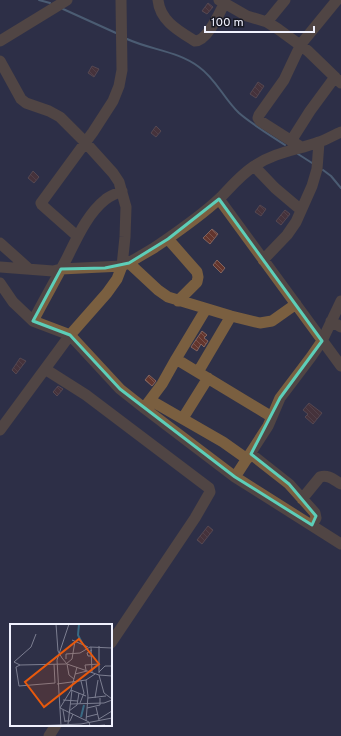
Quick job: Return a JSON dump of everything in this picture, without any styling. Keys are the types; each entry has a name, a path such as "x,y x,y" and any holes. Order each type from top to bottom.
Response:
{"street":[{"path":"0,41 67,0"},
{"path":"77,236 42,205 42,203 113,101 119,86 122,70 121,0"},
{"path":"158,0 161,12 169,23 195,41 200,41 205,36 222,2 247,16 267,22 301,44 339,80 310,111 296,144"},
{"path":"267,22 285,0"},
{"path":"296,144 260,121 258,118 284,80 301,44 337,0"},
{"path":"0,61 21,99 55,114 85,142 113,173 119,182 126,207 126,265"},
{"path":"0,430 70,335 108,293 126,265 168,239 219,199 235,182 254,166 296,144 319,142 341,132"},
{"path":"264,260 287,235 296,222 312,186 317,169 319,142"},
{"path":"254,166 274,188 301,210"},
{"path":"33,321 77,236 98,206 106,198 122,191"},
{"path":"219,199 341,366"},
{"path":"168,239 197,272 198,278 197,282 178,301"},
{"path":"0,243 29,269"},
{"path":"0,267 53,271 61,269 126,265 158,290 178,301 260,323 272,321 296,304"},
{"path":"0,283 13,302 33,321 70,335 120,389 147,404 183,418 249,457 289,484 316,516 312,525"},
{"path":"235,477 268,426 280,398 336,324 341,302"},
{"path":"147,404 162,384 206,309"},
{"path":"198,372 231,316"},
{"path":"176,359 272,417"},
{"path":"45,369 92,400 209,488 210,492 195,518 112,642"},
{"path":"183,418 208,378"},
{"path":"147,404 235,477 341,544"},
{"path":"302,499 320,477 324,475 341,484"},
{"path":"48,736 55,726"}],"highlighted area":[{"path":"219,199 322,341 280,398 251,454 289,484 316,516 312,525 235,477 120,389 70,335 33,321 61,269 105,268 129,263 168,239"}],"building":[{"path":"208,3 213,7 207,14 202,11"},
{"path":"92,66 99,69 94,77 88,73"},
{"path":"258,82 264,86 256,98 250,94"},
{"path":"156,126 161,131 156,137 151,133"},
{"path":"33,171 39,177 34,183 28,178"},
{"path":"260,205 266,209 261,216 255,212"},
{"path":"285,210 290,214 281,225 276,221"},
{"path":"212,229 218,234 210,244 203,238"},
{"path":"217,260 225,268 221,273 213,265"},
{"path":"202,331 207,335 204,338 208,341 204,347 201,344 197,351 191,347"},
{"path":"20,358 26,361 16,374 12,370"},
{"path":"149,375 156,381 152,386 145,380"},
{"path":"58,386 63,389 57,396 53,392"},
{"path":"309,403 322,413 313,424 305,417 308,414 303,410"},
{"path":"208,526 213,530 202,544 197,540"}],"waterway":[{"path":"39,0 50,3"},
{"path":"63,9 116,33"},
{"path":"127,39 182,57 199,67 210,77 239,113 285,145"},
{"path":"298,154 312,163"},
{"path":"323,170 331,176 341,188"}]}
